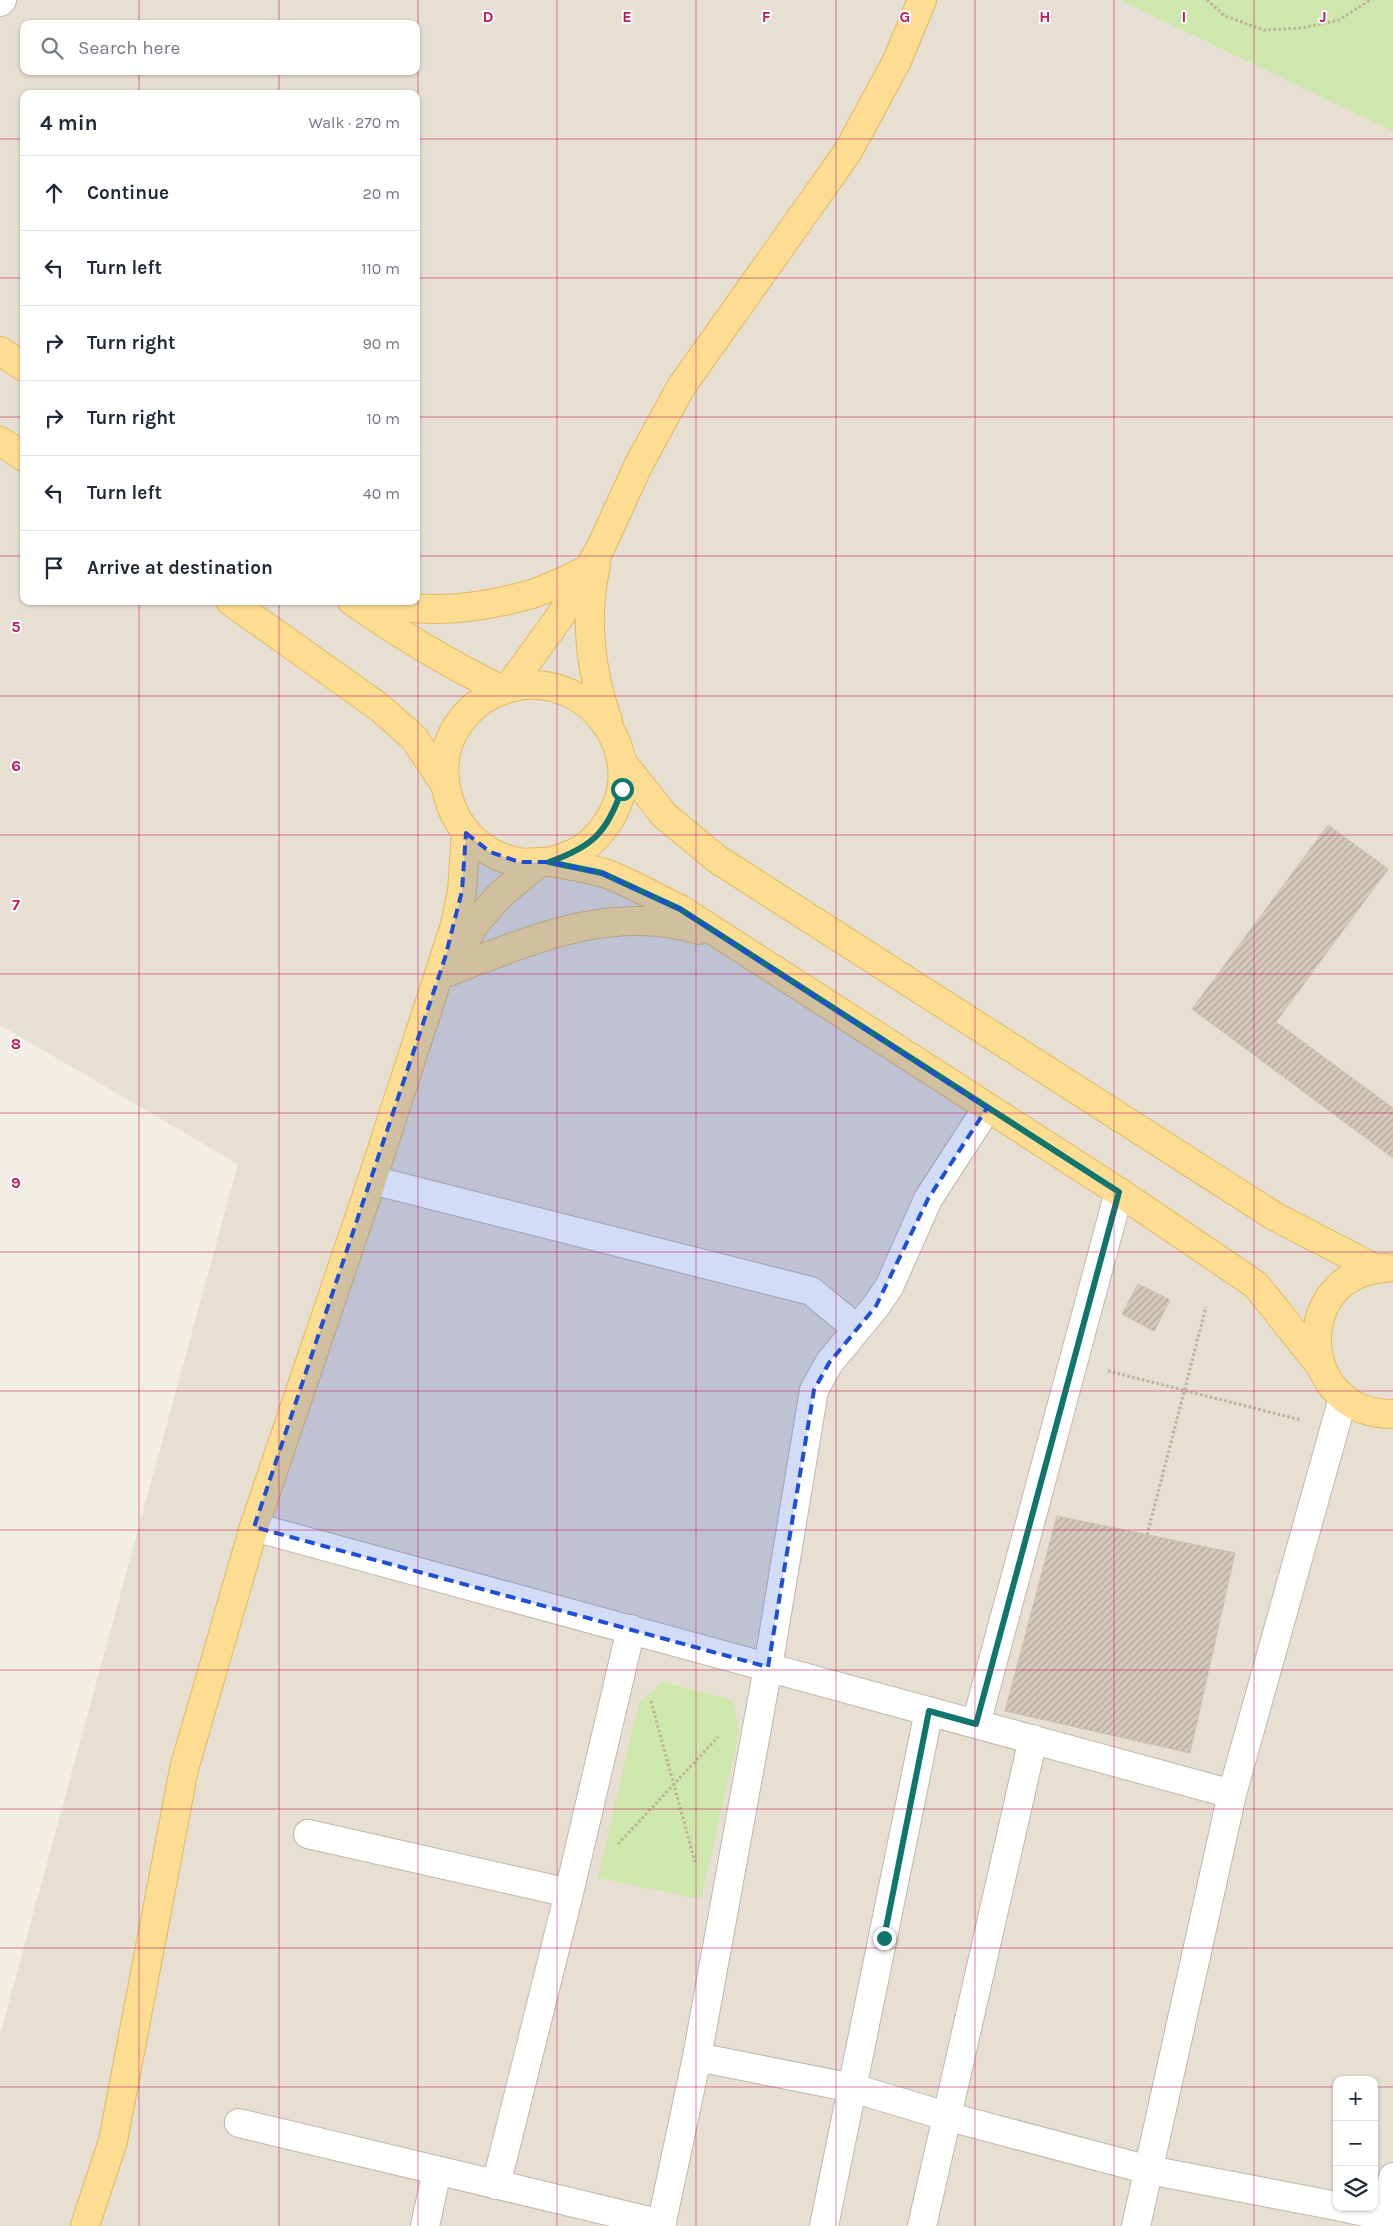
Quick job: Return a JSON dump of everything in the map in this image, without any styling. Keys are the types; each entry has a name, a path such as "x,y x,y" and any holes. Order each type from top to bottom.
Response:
{"main road":[{"path":"505,688 561,615 585,571 600,549 639,464 681,388 847,153 898,61 922,0"},
{"path":"0,350 20,364"},
{"path":"0,441 20,454"},
{"path":"440,981 474,925 500,894 544,862 574,853 589,843 613,815 622,789 622,762 599,695 590,639 592,584 600,549"},
{"path":"395,605 421,610 479,606 533,594 585,571"},
{"path":"236,605 379,708 414,738 444,782"},
{"path":"358,605 400,635 453,666 505,688"},
{"path":"612,731 593,707 568,691 539,684 505,688 486,697 467,713 453,733 445,757 444,782 451,810 466,833 490,852 519,862 544,862 602,873 680,909 1119,1192 1256,1285 1319,1364 1329,1383 1343,1398 1361,1409 1381,1414 1393,1414"},
{"path":"622,762 664,815 717,859 1274,1216 1384,1268"},
{"path":"85,2226 113,2141 184,1769 254,1527 440,981 462,891 466,833"},
{"path":"440,981 556,931 628,920 685,925 721,936"},
{"path":"1319,1364 1318,1323 1326,1303 1339,1287 1356,1275 1384,1268"}],"street":[{"path":"239,2124 662,2225 697,2057 768,1667 814,1390 829,1363 889,1287 928,1199 987,1108"},
{"path":"372,1180 811,1291 856,1328"},
{"path":"976,1724 1119,1192"},
{"path":"1136,2226 1232,1794 1343,1398"},
{"path":"254,1527 1232,1794"},
{"path":"496,2185 569,1894 630,1629"},
{"path":"824,2226 929,1711"},
{"path":"922,2226 1032,1739"},
{"path":"308,1834 569,1894"},
{"path":"697,2057 853,2088 946,2116 1148,2170 1333,2205"},
{"path":"425,2226 437,2171"},
{"path":"1353,2211 1383,2221 1393,2177"}],"path":[{"path":"1207,0 1225,16 1264,30 1301,28 1339,20 1370,0"},
{"path":"1147,1535 1206,1307"},
{"path":"1074,1361 1334,1429"},
{"path":"617,1685 649,1694 703,1890 726,1895"},
{"path":"578,1856 602,1861 674,1786 736,1716 758,1720"}],"highlighted area":[{"path":"466,833 490,852 519,862 549,862 602,873 680,909 987,1108 928,1199 876,1306 829,1363 814,1390 768,1667 254,1527 445,958 462,891"}],"shaded area":[{"path":"0,0 1393,0 1393,2226 0,2226 0,2035 238,1164 0,1025"}],"green space":[{"path":"1120,0 1393,0 1393,131"},
{"path":"663,1682 733,1700 739,1732 701,1899 598,1878 639,1703"}],"building":[{"path":"1328,825 1388,869 1276,1022 1393,1108 1393,1158 1192,1009"},
{"path":"1138,1284 1170,1300 1154,1331 1122,1314"},
{"path":"1057,1516 1235,1553 1190,1753 1005,1711"}],"route":[{"path":"622,789 613,815 596,837 574,853 549,862 602,873 680,909 1119,1192 976,1724 929,1711 884,1938"}]}
